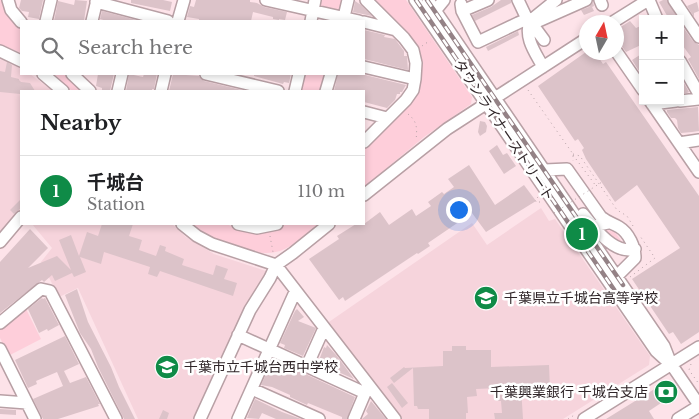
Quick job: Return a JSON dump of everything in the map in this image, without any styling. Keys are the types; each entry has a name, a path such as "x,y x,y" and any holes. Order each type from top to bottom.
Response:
{"street":[{"path":"8,0 11,10 20,21"},
{"path":"46,20 51,0"},
{"path":"178,20 184,0"},
{"path":"266,0 343,20 348,0"},
{"path":"365,141 406,100 413,90 416,79 416,63 413,50 366,0"},
{"name":"タウンライナーストリート","path":"415,0 545,170 664,346 671,364"},
{"name":"タウンライナーストリート","path":"428,0 491,100 656,351 671,364"},
{"path":"435,11 444,0"},
{"path":"488,0 462,8 478,42 518,23 530,22 586,0"},
{"path":"518,0 530,22 544,40"},
{"path":"544,67 529,40 528,27 530,22 556,0"},
{"path":"624,15 649,0 655,15"},
{"path":"674,0 695,23 699,36"},
{"path":"92,20 97,1 136,17 160,20"},
{"path":"365,22 396,30"},
{"path":"365,194 447,129 579,44"},
{"path":"0,52 20,61"},
{"path":"622,60 639,84"},
{"path":"365,67 416,79"},
{"path":"684,68 699,94"},
{"path":"44,75 62,90"},
{"path":"76,75 89,90"},
{"path":"118,90 122,75"},
{"path":"161,90 165,75"},
{"path":"210,75 274,90"},
{"path":"295,90 299,75"},
{"path":"326,90 331,75"},
{"path":"684,101 699,99"},
{"path":"653,105 699,172"},
{"path":"365,112 387,118"},
{"path":"679,142 699,140"},
{"path":"564,169 563,187 593,226 604,238 620,249 628,251 635,249"},
{"path":"545,170 567,169 601,217 608,223 620,227 630,238 635,249 635,258 617,276"},
{"path":"0,242 20,219"},
{"path":"593,226 608,223"},
{"path":"183,225 197,236 212,244 276,265 367,389 395,419"},
{"path":"242,225 269,227"},
{"path":"204,418 250,310 276,265 328,225"},
{"path":"0,323 41,289 50,291 116,419"},
{"path":"238,419 295,292"},
{"path":"307,366 324,328"},
{"path":"238,336 307,366 367,389"},
{"path":"580,417 699,347"},
{"path":"0,349 35,419"},
{"path":"671,364 699,406 678,419"},
{"path":"0,375 13,376"},
{"path":"252,389 319,419"},
{"path":"354,419 367,389"},
{"path":"0,401 27,403"}],"path":[{"path":"420,48 426,42 434,42"},
{"path":"527,87 596,186"},
{"path":"406,112 417,126 416,144"},
{"path":"572,160 573,154"},
{"path":"550,206 555,214 602,182"},
{"path":"269,227 272,252"},
{"path":"691,363 689,370 699,384"},
{"path":"568,419 580,417"}],"shaded area":[{"path":"0,0 4,0 20,27 20,53 0,44"},
{"path":"318,0 346,0 342,15 318,10"},
{"path":"371,0 406,0 472,97 471,104 424,137 365,186 365,147 409,102 421,71"},
{"path":"0,59 20,68 20,75 31,75 52,90 20,90 20,215 0,237"},
{"path":"55,75 68,75 83,90 71,90"},
{"path":"302,75 328,75 324,90 297,90"},
{"name":"千葉県立千城台高等学校","path":"541,208 549,221 555,219 650,356 649,365 563,419 401,419 326,324 472,223 487,245"},
{"name":"千葉市立千城台西中学校","path":"33,225 173,225 186,237 214,254 269,272 197,419 138,419 78,288 59,297 41,262 52,248"},
{"path":"194,225 229,225 245,231 279,228 284,225 317,225 290,246 280,251 269,253 246,250 222,242"},
{"path":"600,229 614,231 626,247"},
{"path":"25,307 41,339 10,355 0,338 0,328"}],"building":[{"path":"21,0 43,0 39,19 28,17 29,12 22,11 19,8"},
{"path":"75,0 87,1 84,20 54,20 58,1 74,5"},
{"path":"131,0 163,0 172,2 170,11 131,3"},
{"path":"196,0 250,0 250,2 264,7 287,12 285,20 273,19 273,17 253,12 251,20 199,20 187,17 190,6 194,7"},
{"path":"501,0 511,0 511,3 475,21 472,15 491,7"},
{"path":"667,0 676,15 667,15 659,2"},
{"path":"355,1 361,5 372,16 353,12"},
{"path":"593,2 594,6 592,7 594,11 584,15 581,10 589,7"},
{"path":"697,2 699,11 694,13 694,17 687,6"},
{"path":"102,11 136,20 104,20 100,19"},
{"path":"630,21 636,28 639,27 639,46 626,52 624,49 624,25"},
{"path":"684,29 693,41 699,45 699,79 688,59 691,57 684,47"},
{"path":"365,30 395,39 404,51 404,56 407,56 408,70 365,59"},
{"path":"518,31 519,35 488,51 486,47"},
{"path":"639,56 639,71 632,60"},
{"path":"579,57 579,60 600,60 603,64 606,62 699,196 699,332 681,344 673,332 669,334 632,279 680,248 637,185 615,202 586,159 582,150 584,148 578,139 575,141 538,86"},
{"path":"7,62 12,65 11,77 19,79 21,82 30,83 34,90 20,90 20,94 0,92 0,71 5,72"},
{"path":"98,75 114,75 110,90 102,90 102,88 96,86"},
{"path":"129,75 143,77 144,75 157,75 154,89 152,90 126,90"},
{"path":"173,75 186,75 199,76 204,81 242,90 169,90"},
{"path":"291,75 289,83 284,82 283,84 254,76"},
{"path":"338,75 365,75 406,85 387,108 365,102 365,90 334,90"},
{"path":"684,83 689,92 684,93"},
{"path":"698,107 699,131 681,133 677,120 671,118 667,112 667,110"},
{"path":"480,121 485,122 487,126 486,132 480,136 478,132"},
{"path":"497,145 503,155 507,153 516,166 504,174 489,151"},
{"path":"469,165 495,205 524,185 536,201 486,232 472,213 428,243 430,246 418,254 345,301 343,297 339,300 309,259 339,239 337,236 354,225 365,225 380,212 389,225 412,209 416,216 431,206 428,202 442,192 444,194 454,187 448,179"},
{"path":"20,200 20,209 14,214 10,210"},
{"path":"102,225 133,225 129,236 142,240 139,250 156,256 160,245 166,247 165,251 184,259 182,265 213,275 216,265 228,269 224,279 237,283 233,296 160,271 157,277 148,274 150,267 104,252 101,264 80,257 86,272 74,277 72,273 55,281 52,275 44,282 42,280 0,313 0,262 30,229 48,248 28,268 57,256 71,270 59,240 71,235 79,256 87,232 98,236"},
{"path":"77,289 88,322 135,419 124,419 91,349 80,333 65,295"},
{"path":"42,298 45,298 59,325 39,333 28,309"},
{"path":"297,309 304,317 298,321 316,328 303,356 284,348 285,345 280,343"},
{"path":"65,336 79,364 64,371 70,383 86,377 100,404 98,404 99,406 58,419 43,419 33,399 63,386 57,372 36,381 37,384 28,388 15,360"},
{"path":"327,345 354,379 318,363 324,347 326,348"},
{"path":"452,346 466,346 466,350 491,350 491,367 549,365 550,389 521,387 523,419 495,419 494,413 502,413 501,401 498,401 498,388 476,389 477,396 467,397 468,413 466,413 466,419 429,419 429,409 418,409 417,406 414,406 413,368 394,383 390,378 404,367 443,366 443,351 452,351"},
{"path":"273,359 355,397 347,419 342,419 342,417 308,403 307,405 272,387 261,385"},
{"path":"392,383 408,403 402,408 387,387"},
{"path":"661,385 667,387 673,395 649,411 654,419 606,419"},
{"path":"255,399 301,419 276,419 262,413 259,419 247,418"},
{"path":"371,401 386,419 362,419 368,414 366,411"},
{"path":"0,409 16,410 16,415 0,414"},
{"path":"163,410 169,413 167,419 159,419"}],"railway":[{"path":"416,0 615,291"},
{"path":"427,0 623,285"}],"place":[{"name":"千城台","path":"582,234"},
{"name":"千葉県立千城台高等学校","path":"486,298"},
{"name":"千葉市立千城台西中学校","path":"167,367"},
{"name":"千葉興業銀行 千城台支店","path":"666,392"}]}
